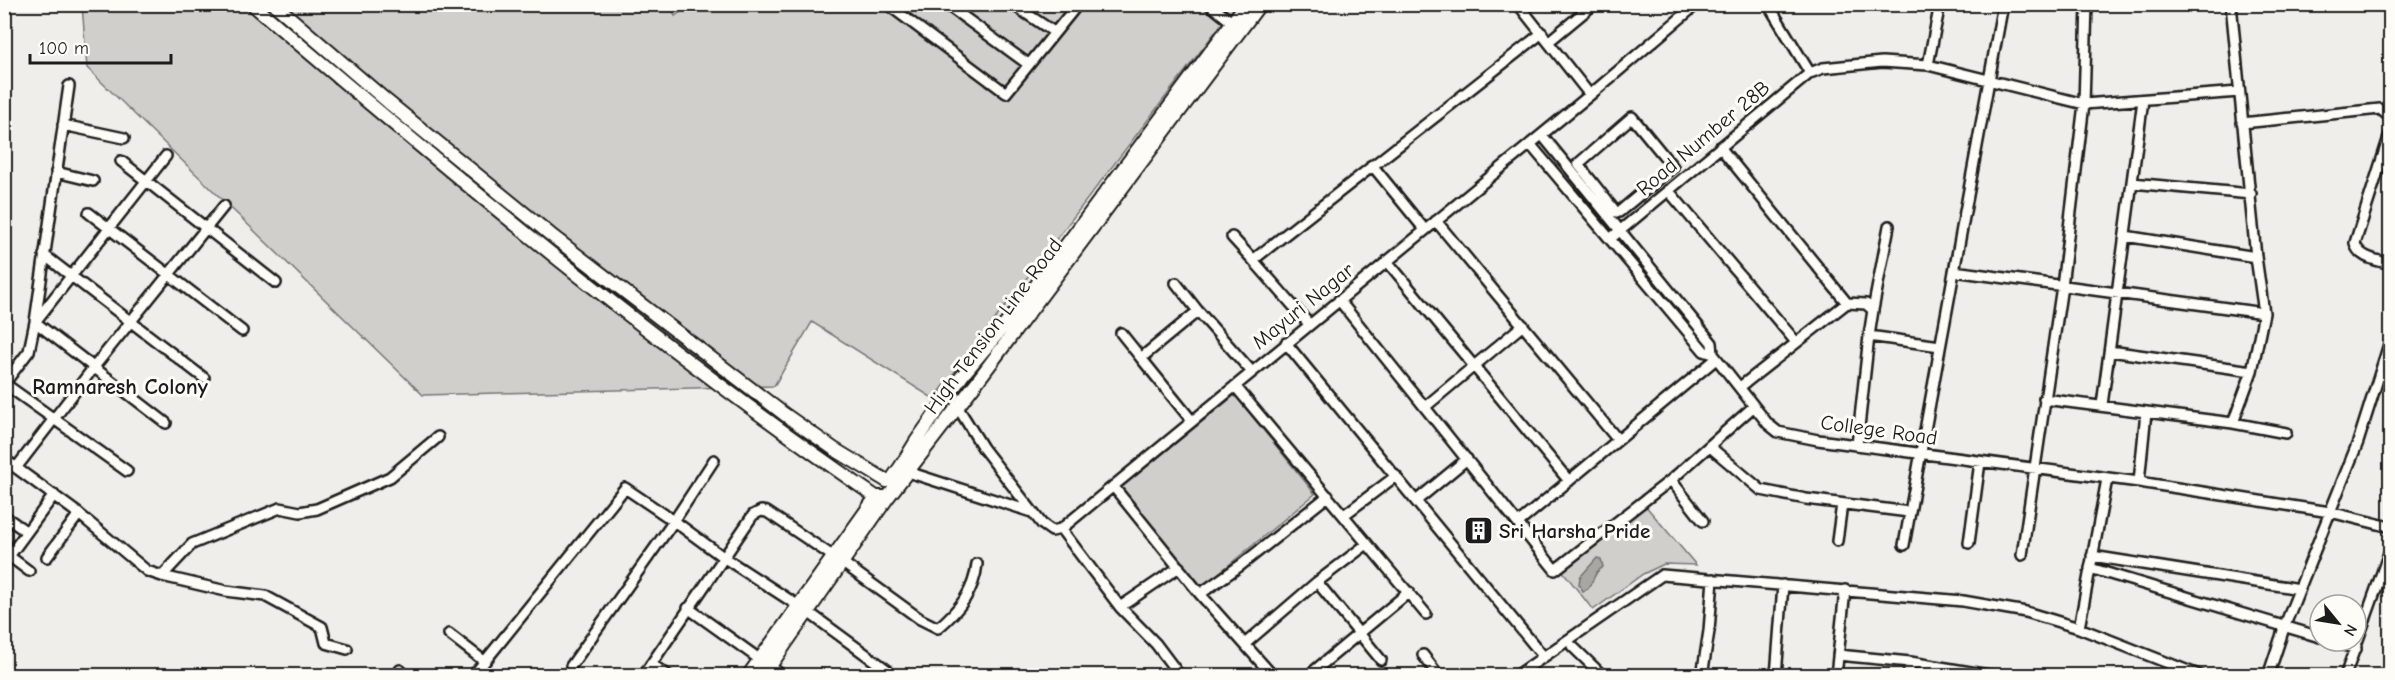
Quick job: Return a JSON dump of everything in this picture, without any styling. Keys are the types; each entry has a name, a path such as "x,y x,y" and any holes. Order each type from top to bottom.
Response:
{"main road":[{"path":"252,4 541,248 754,410 882,497"},
{"path":"274,4 388,102 551,235 541,248"},
{"name":"High Tension Line Road","path":"803,609 882,497 908,472 957,406 1246,4"},
{"name":"High Tension Line Road","path":"551,235 783,414 887,481 892,479 946,397 1103,204 1260,4"},
{"path":"748,675 764,667 803,609"}],"street":[{"path":"887,4 1006,93 1076,5"},
{"path":"946,4 1028,64"},
{"path":"1012,4 1054,32"},
{"path":"1209,4 1233,23"},
{"path":"1518,4 1590,95"},
{"path":"1548,42 1594,4"},
{"name":"Mayuri Nagar","path":"1061,529 1542,135 1697,4"},
{"path":"1768,4 1810,73 1823,68 1882,62 1928,65 2084,104 2239,92"},
{"path":"1928,65 1940,4"},
{"path":"1904,545 2003,4"},
{"path":"2022,555 2062,286 2084,104 2087,4"},
{"path":"2231,4 2256,257 2264,313 2252,371 2233,423"},
{"path":"1253,260 1542,33"},
{"name":"Road Number 28B","path":"1610,239 1810,73"},
{"path":"69,86 29,351 5,384 126,471"},
{"path":"2102,405 2143,100"},
{"path":"2242,123 2380,109 2391,117"},
{"path":"1542,135 1596,195 1617,212 1673,167 1634,118 1579,162 1579,167 1596,195 1620,231 1712,343 1714,356"},
{"path":"63,125 124,138"},
{"path":"2391,134 2355,243 2361,254 2391,264"},
{"path":"1530,144 1704,351 1714,356"},
{"path":"1720,147 1847,303"},
{"path":"35,322 166,156"},
{"path":"121,161 276,284"},
{"path":"1372,165 1425,230"},
{"path":"56,172 93,181"},
{"path":"2132,183 2251,194"},
{"path":"1668,190 1796,342"},
{"path":"1583,207 1596,195"},
{"path":"16,468 224,206"},
{"path":"89,213 242,331"},
{"path":"1436,221 1618,440"},
{"path":"1857,445 1869,336 1890,226"},
{"path":"2125,236 2256,257"},
{"path":"1232,237 1309,324"},
{"path":"44,255 204,378"},
{"path":"1387,261 1569,481"},
{"path":"1953,272 2264,313"},
{"path":"1176,283 1252,372"},
{"path":"1339,300 1556,570 1671,480 1753,408"},
{"path":"1740,387 1847,303 1866,304 1873,310"},
{"path":"1141,358 1198,311"},
{"path":"35,322 166,423"},
{"path":"1425,407 1523,325"},
{"path":"1121,333 1192,421"},
{"path":"1869,336 1940,346"},
{"path":"2268,675 2285,625 2358,442 2391,341"},
{"path":"1286,344 1543,656"},
{"path":"2110,351 2252,371"},
{"path":"1518,523 1714,356"},
{"name":"College Road","path":"1714,356 1740,387 1753,408 1778,432 2034,470 2139,482 2330,512 2391,527"},
{"path":"1235,386 1426,614"},
{"path":"2044,399 2233,423 2286,433"},
{"path":"957,406 983,448 1046,529 1052,531 1061,529 1120,607 1156,644 1179,675"},
{"path":"2139,482 2145,412"},
{"path":"162,576 192,544 280,508 300,512 317,509 390,477 438,437"},
{"path":"1709,446 1761,490 1842,504 1909,512"},
{"path":"4,459 79,514 147,571 226,591 265,596 322,627 326,643 347,649"},
{"path":"1416,501 1467,459"},
{"path":"571,666 674,521 714,460"},
{"path":"1969,543 1980,462"},
{"path":"908,472 1032,512"},
{"path":"1344,515 1396,476"},
{"path":"2079,628 2107,478"},
{"path":"1671,480 1703,521"},
{"path":"1113,486 1200,594 1274,675"},
{"path":"473,675 625,488 723,557 803,609 887,670"},
{"path":"29,571 7,559 54,495"},
{"path":"1200,594 1241,565 1328,496"},
{"path":"1837,541 1842,504"},
{"path":"643,675 753,515 761,511 767,512 839,560 920,619 938,628 968,596 975,581 977,564"},
{"path":"47,557 79,514"},
{"path":"4,516 27,532"},
{"path":"1246,643 1317,582 1367,544"},
{"path":"2368,615 2391,550"},
{"path":"2092,556 2300,590"},
{"path":"1120,607 1179,567"},
{"path":"2090,568 2308,633"},
{"path":"1516,675 1662,575 1963,601 2026,612 2079,628 2199,675"},
{"path":"1702,675 1709,631 1713,579"},
{"path":"1317,582 1381,660"},
{"path":"1776,675 1783,585"},
{"path":"1836,675 1845,590"},
{"path":"1308,675 1409,592"},
{"path":"688,608 764,667 783,675"},
{"path":"449,634 484,661"},
{"path":"1572,646 1603,675"},
{"path":"2345,675 2354,653"},
{"path":"1423,655 1439,675"},
{"path":"1838,655 1995,675"},
{"path":"1908,675 1910,663"},
{"path":"651,664 669,675"}],"shaded area":[{"path":"670,4 675,16 692,4 1236,5 934,399 812,322 774,386 423,395 87,68 82,5"},
{"path":"1235,395 1315,494 1202,587 1121,488"},
{"path":"1644,504 1696,565 1664,564 1643,574 1593,610 1561,569"},
{"path":"1597,558 1601,559 1603,567 1597,572 1588,589 1583,591 1579,584 1580,577"}],"place":[{"name":"Sri Harsha Pride","path":"1478,531"}],"district":[{"name":"Ramnaresh Colony","path":"120,386"}]}
